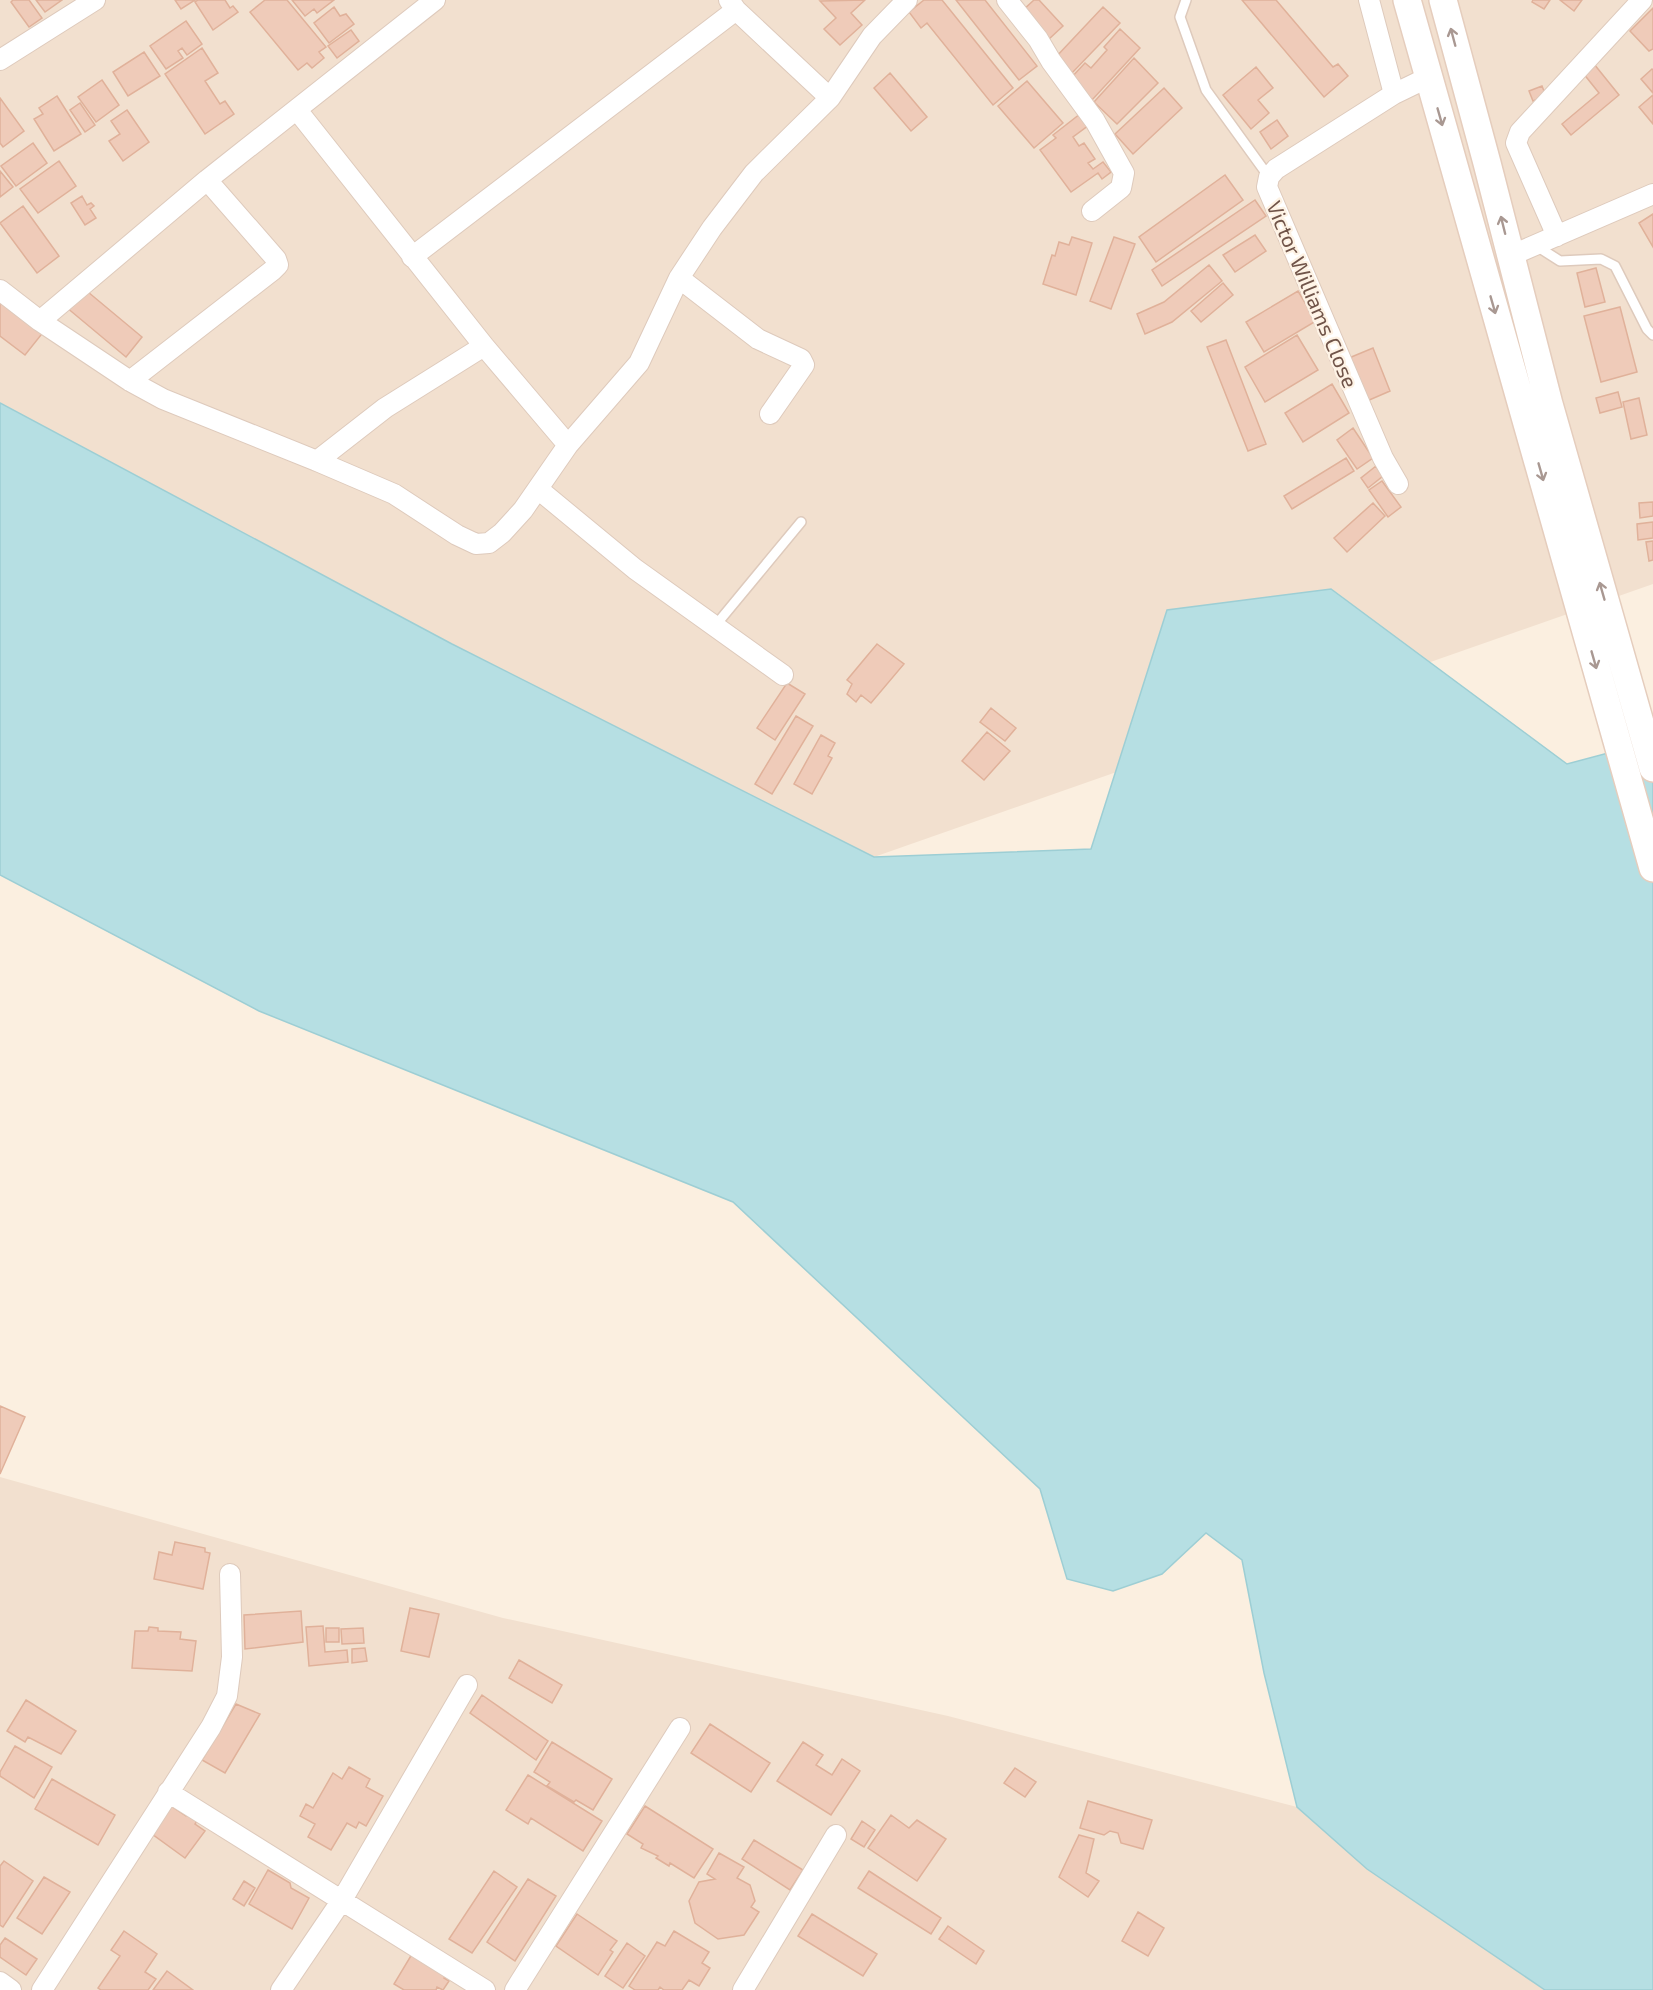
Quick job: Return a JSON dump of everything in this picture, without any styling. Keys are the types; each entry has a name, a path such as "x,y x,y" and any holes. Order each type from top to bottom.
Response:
{"main road":[{"path":"1407,0 1653,867"},
{"path":"1443,0 1488,163 1549,404 1653,768"}],"street":[{"path":"0,60 95,0"},
{"path":"40,321 207,180 435,0"},
{"path":"0,290 40,321 129,381 163,399 394,494 457,535 476,544 489,543 502,533 523,510 568,445 639,363 679,278 712,228 754,173 830,98 872,36 907,0"},
{"path":"1006,0 1038,39 1051,61 1095,121 1124,173 1121,188 1092,211"},
{"path":"1369,0 1394,94"},
{"path":"1557,236 1516,143 1520,132 1642,0"},
{"path":"412,257 733,5 830,98"},
{"name":"Victor Williams Close","path":"1398,484 1383,458 1267,187 1269,177 1276,169 1394,94 1429,77"},
{"path":"297,110 412,257 568,445"},
{"path":"129,381 278,264 207,180"},
{"path":"1510,256 1653,194"},
{"path":"679,278 758,339 801,359 804,365 770,414"},
{"path":"317,461 385,408 484,346"},
{"path":"538,489 635,569 783,675"},
{"path":"42,1990 212,1727 227,1696 232,1657 230,1574"},
{"path":"281,1990 342,1900 467,1685"},
{"path":"515,1990 680,1728"},
{"path":"168,1792 485,1990"},
{"path":"743,1990 836,1835"},
{"path":"0,1982 11,1990"}],"lane":[{"path":"1186,0 1180,18 1206,90 1269,177"},
{"path":"1535,245 1560,261 1601,259 1615,266 1647,329 1653,335"},
{"path":"715,626 801,522"}],"shaded area":[{"path":"0,0 1653,0 1653,584 874,857 452,644 0,403"},
{"path":"0,1477 503,1618 948,1716 1297,1807 1367,1869 1545,1990 0,1990"}],"water":[{"path":"0,403 452,644 874,857 1091,849 1167,610 1331,589 1567,764 1653,741 1653,1990 1545,1990 1367,1869 1297,1807 1264,1673 1242,1560 1206,1533 1162,1574 1113,1591 1067,1579 1040,1489 733,1202 259,1011 0,875"}],"building":[{"path":"29,0 42,18 29,27 11,2"},
{"path":"36,0 62,0 45,12"},
{"path":"175,0 195,0 181,9"},
{"path":"225,0 230,8 233,6 238,12 213,30 195,2"},
{"path":"265,0 287,0 326,47 319,52 324,58 312,68 307,63 298,70 250,12"},
{"path":"292,0 334,0 317,13 314,9 305,16"},
{"path":"865,0 851,13 862,25 840,45 824,29 836,18 820,1"},
{"path":"924,0 942,0 1013,88 993,105 927,23 921,28 909,12"},
{"path":"956,0 985,0 1037,66 1019,80"},
{"path":"1034,0 1039,0 1063,26 1048,40 1022,11"},
{"path":"1242,0 1276,0 1333,67 1338,64 1348,76 1324,97"},
{"path":"1533,0 1550,0 1544,9 1532,2"},
{"path":"1560,0 1582,0 1574,11"},
{"path":"334,7 340,16 346,14 354,24 329,43 314,23"},
{"path":"1103,7 1120,23 1071,74 1055,58"},
{"path":"1653,8 1653,49 1649,51 1630,31"},
{"path":"186,21 202,44 187,55 182,48 178,51 183,58 166,69 150,46"},
{"path":"1120,29 1140,48 1092,100 1070,79 1085,63 1091,68 1107,50 1104,47"},
{"path":"351,30 359,41 337,58 328,46"},
{"path":"202,48 218,73 205,81 220,104 225,101 234,114 205,134 165,74"},
{"path":"144,52 160,76 128,96 113,72"},
{"path":"1134,58 1158,83 1117,124 1094,102"},
{"path":"1594,64 1619,95 1571,135 1562,124 1599,93 1583,73"},
{"path":"1256,67 1273,88 1258,100 1269,113 1251,129 1223,95"},
{"path":"1653,70 1653,93 1641,79"},
{"path":"890,73 927,117 911,131 874,88"},
{"path":"102,80 119,105 96,122 78,97"},
{"path":"1027,81 1063,123 1034,148 998,106"},
{"path":"1542,86 1546,96 1533,101 1529,91"},
{"path":"1164,88 1182,108 1133,154 1115,134"},
{"path":"1653,95 1653,124 1639,107"},
{"path":"57,96 81,134 54,151 34,119 43,114 39,108"},
{"path":"0,98 24,131 3,147 0,143"},
{"path":"80,103 95,125 85,132 70,110"},
{"path":"127,110 149,142 123,161 109,141 120,134 111,121"},
{"path":"1080,114 1089,125 1073,137 1079,146 1084,143 1095,159 1088,163 1093,169 1103,162 1111,172 1102,179 1098,173 1071,192 1040,150 1056,138 1053,135"},
{"path":"1277,120 1288,136 1271,149 1260,132"},
{"path":"33,143 47,163 16,186 1,166"},
{"path":"59,161 76,186 38,213 20,189"},
{"path":"0,171 13,187 0,197"},
{"path":"1225,175 1243,200 1156,262 1139,237"},
{"path":"82,196 87,205 91,203 94,206 90,209 96,218 85,225 71,203"},
{"path":"1255,200 1266,216 1162,286 1152,270"},
{"path":"23,206 59,256 37,273 0,223"},
{"path":"1653,214 1653,247 1639,223"},
{"path":"1255,235 1266,251 1235,272 1223,255"},
{"path":"1072,237 1092,243 1076,295 1043,284 1052,255 1055,256 1059,242 1069,245"},
{"path":"1114,237 1135,244 1111,309 1090,301"},
{"path":"1209,265 1222,281 1172,322 1145,334 1137,314 1164,302"},
{"path":"1596,268 1605,302 1585,307 1577,273"},
{"path":"1223,283 1233,295 1201,322 1191,311"},
{"path":"82,287 142,337 126,357 66,307"},
{"path":"1298,291 1316,321 1264,352 1246,322"},
{"path":"0,297 45,330 25,355 0,336"},
{"path":"1620,307 1637,372 1601,382 1584,316"},
{"path":"1297,335 1318,370 1265,402 1245,367"},
{"path":"1226,340 1266,444 1248,451 1207,347"},
{"path":"1373,348 1390,391 1367,401 1349,358"},
{"path":"1332,384 1349,413 1303,442 1285,413"},
{"path":"1618,392 1622,407 1600,413 1596,398"},
{"path":"1639,398 1647,435 1631,439 1623,402"},
{"path":"1353,428 1373,458 1357,469 1337,440"},
{"path":"1346,458 1354,471 1292,509 1284,496"},
{"path":"1376,466 1383,476 1368,488 1361,478"},
{"path":"1382,481 1401,507 1388,517 1369,490"},
{"path":"1653,502 1653,516 1640,518 1639,503"},
{"path":"1373,503 1385,516 1347,552 1334,538"},
{"path":"1653,522 1653,538 1638,540 1637,524"},
{"path":"1653,541 1653,560 1649,561 1646,542"},
{"path":"877,644 904,664 871,703 861,695 856,702 847,694 852,684 847,680"},
{"path":"787,683 805,694 775,740 757,728"},
{"path":"991,708 1016,728 1005,741 980,722"},
{"path":"796,716 813,726 772,794 755,784"},
{"path":"987,732 1010,751 984,780 962,761"},
{"path":"821,735 835,743 828,756 832,758 812,794 794,784"},
{"path":"0,1406 25,1417 0,1474"},
{"path":"175,1542 205,1548 205,1552 210,1553 203,1589 154,1579 159,1552 172,1555"},
{"path":"410,1608 439,1614 429,1657 401,1651"},
{"path":"301,1611 303,1642 245,1649 244,1615"},
{"path":"323,1626 325,1652 347,1650 348,1662 309,1666 306,1627"},
{"path":"149,1627 158,1628 158,1631 181,1632 180,1639 196,1641 192,1671 132,1668 135,1631 148,1631"},
{"path":"326,1628 339,1628 339,1642 326,1642"},
{"path":"363,1628 364,1643 342,1644 341,1629"},
{"path":"365,1648 367,1661 352,1663 352,1649"},
{"path":"519,1660 562,1685 552,1703 509,1678"},
{"path":"482,1695 548,1741 536,1760 470,1713"},
{"path":"26,1700 76,1731 61,1754 28,1737 25,1742 7,1731"},
{"path":"236,1704 260,1714 225,1773 202,1760"},
{"path":"710,1724 770,1763 751,1792 691,1753"},
{"path":"552,1742 612,1779 593,1810 547,1786 550,1782 534,1772"},
{"path":"803,1742 823,1755 816,1765 832,1775 842,1759 860,1771 831,1815 777,1781"},
{"path":"15,1746 52,1767 34,1798 0,1776"},
{"path":"349,1767 370,1779 366,1787 383,1796 366,1826 359,1822 356,1828 347,1823 331,1850 308,1837 315,1824 300,1816 306,1804 313,1808 333,1773 342,1779"},
{"path":"1015,1768 1036,1782 1025,1797 1004,1783"},
{"path":"528,1775 602,1821 583,1851 531,1818 528,1824 506,1810"},
{"path":"52,1779 115,1815 98,1845 35,1809"},
{"path":"1088,1801 1152,1820 1143,1849 1121,1843 1118,1833 1110,1831 1104,1835 1080,1828"},
{"path":"171,1806 197,1821 195,1824 205,1831 185,1858 152,1834"},
{"path":"645,1806 713,1849 694,1878 670,1863 669,1866 656,1858 658,1856 641,1848 643,1844 627,1834"},
{"path":"891,1815 909,1828 917,1820 946,1839 917,1881 868,1848"},
{"path":"862,1821 875,1830 864,1847 851,1839"},
{"path":"1079,1835 1094,1839 1086,1873 1099,1881 1088,1897 1059,1877"},
{"path":"754,1840 803,1870 790,1890 742,1859"},
{"path":"719,1853 744,1867 737,1878 750,1885 755,1901 751,1907 759,1912 744,1935 718,1939 695,1923 689,1901 699,1882 715,1879 707,1874"},
{"path":"4,1861 33,1881 3,1927 0,1925 0,1866"},
{"path":"268,1870 290,1883 291,1888 309,1898 292,1929 249,1904"},
{"path":"494,1871 517,1887 472,1953 449,1939"},
{"path":"869,1871 941,1918 931,1934 858,1888"},
{"path":"44,1877 70,1892 42,1934 17,1918"},
{"path":"528,1879 556,1896 515,1961 487,1942"},
{"path":"244,1881 255,1888 244,1906 233,1899"},
{"path":"1138,1912 1164,1928 1148,1956 1122,1941"},
{"path":"577,1914 617,1941 610,1950 613,1952 598,1975 556,1946"},
{"path":"812,1914 877,1954 863,1976 798,1936"},
{"path":"948,1926 984,1951 976,1964 939,1939"},
{"path":"124,1931 157,1954 145,1972 156,1979 148,1990 101,1990 98,1988 120,1956 111,1950"},
{"path":"674,1931 709,1952 702,1963 710,1968 699,1986 689,1980 682,1990 664,1990 660,1987 658,1990 635,1990 629,1986 657,1942 665,1946"},
{"path":"5,1938 37,1959 26,1975 0,1957 0,1945"},
{"path":"627,1943 645,1956 623,1988 605,1976"},
{"path":"412,1954 449,1972 444,1978 449,1981 443,1990 437,1987 436,1990 404,1990 394,1984"},
{"path":"167,1971 193,1990 153,1990"}]}
